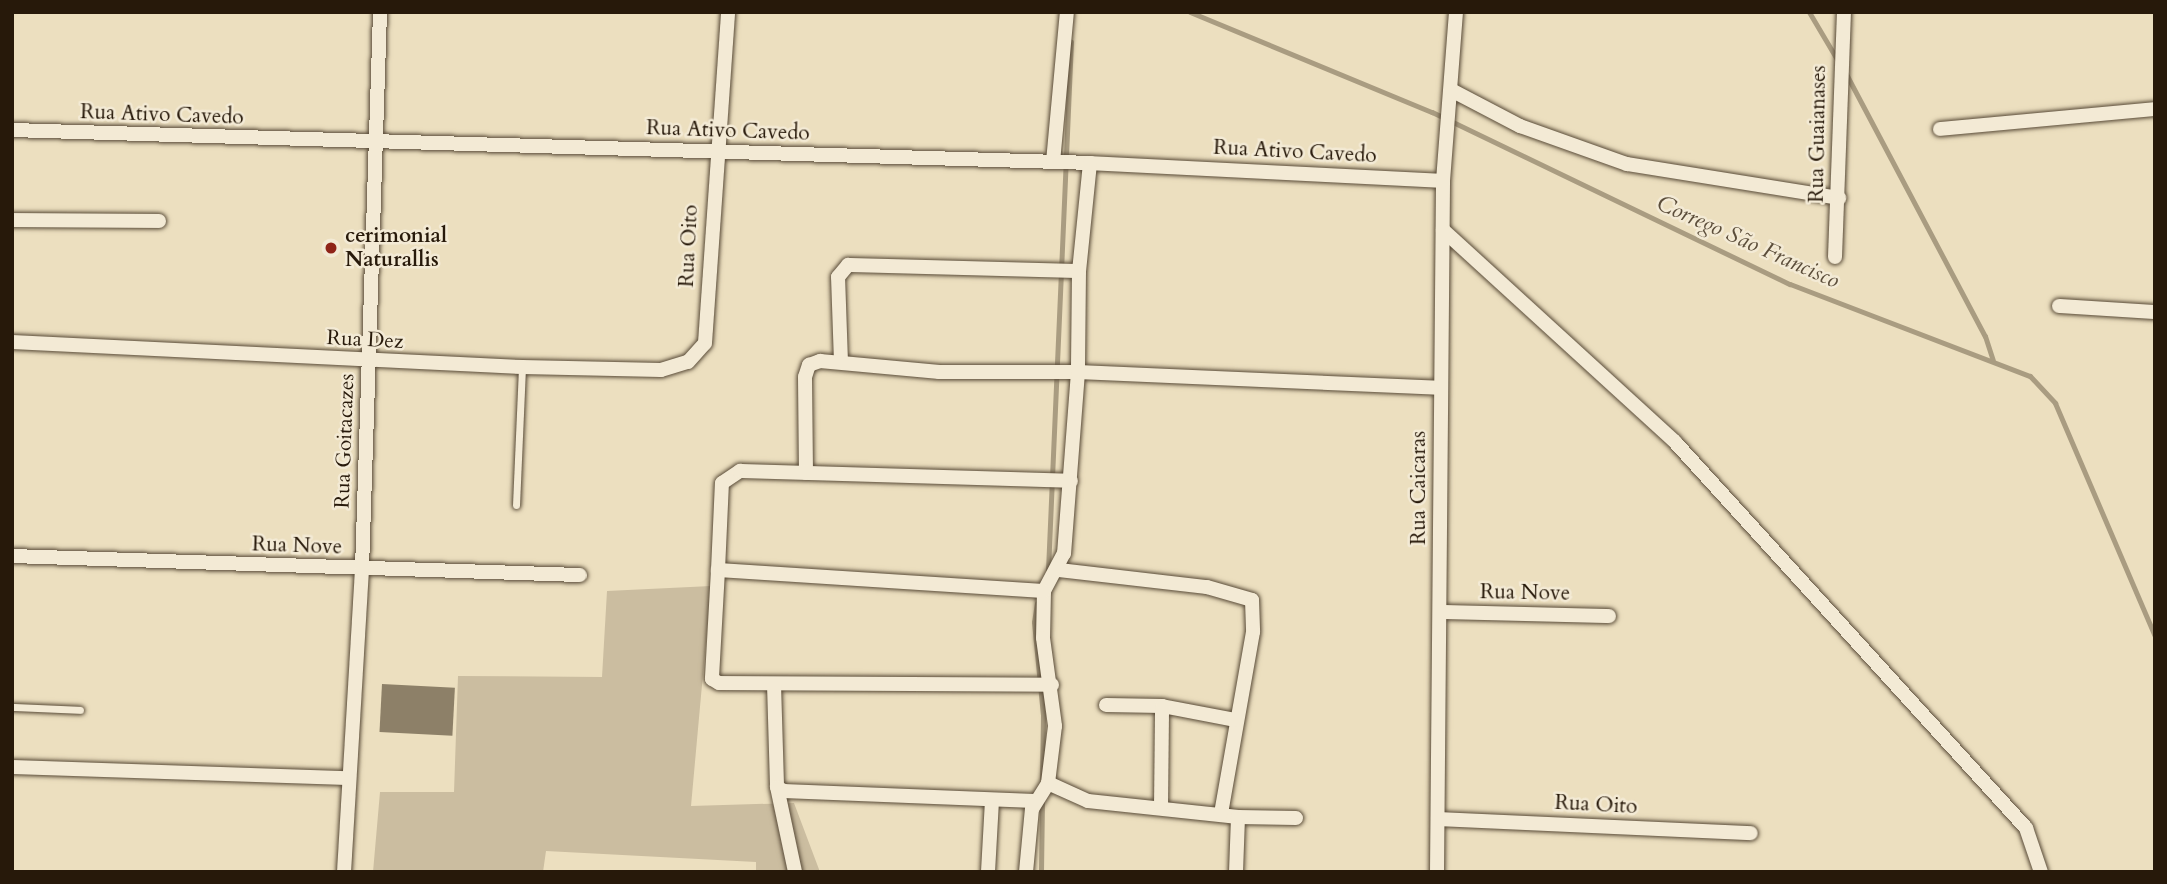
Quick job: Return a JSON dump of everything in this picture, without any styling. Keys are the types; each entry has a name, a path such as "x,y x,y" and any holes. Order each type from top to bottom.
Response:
{"street":[{"name":"Rua Goitacazes","path":"344,872 362,569 380,12"},
{"name":"Rua Oito","path":"705,343 715,152 728,12"},
{"path":"1053,162 1067,12"},
{"name":"Rua Caicaras","path":"1437,872 1441,612 1439,388 1443,181 1452,98 1456,12"},
{"name":"Rua Guaianases","path":"1835,257 1844,12"},
{"path":"1452,98 1520,126 1627,164 1839,198"},
{"path":"1940,129 2155,109"},
{"name":"Rua Ativo Cavedo","path":"12,130 1090,163 1443,181"},
{"path":"1026,872 1034,801 1048,783 1055,726 1052,685 1043,638 1044,592 1059,570 1071,481 1078,372 1079,271 1090,163"},
{"path":"12,220 159,221"},
{"path":"1443,230 1675,442 2026,828 2040,872"},
{"path":"841,362 838,277 848,265 1079,271"},
{"path":"2059,306 2155,312"},
{"name":"Rua Dez","path":"12,342 369,362 662,370 688,362 705,343"},
{"path":"806,473 806,369 814,362 841,362 939,372 1078,372 1439,388"},
{"path":"1052,685 774,684 719,683 712,679 722,483 730,473 1071,481"},
{"name":"Rua Nove","path":"12,556 580,575"},
{"path":"718,569 1044,592"},
{"path":"1059,570 1207,587 1252,600 1253,632 1235,720 1221,814"},
{"name":"Rua Nove","path":"1441,612 1609,616"},
{"path":"774,684 777,786 795,872"},
{"path":"1106,705 1162,706 1235,720"},
{"path":"1161,808 1162,706"},
{"path":"12,767 348,778"},
{"path":"1048,783 1088,801 1238,817 1296,818"},
{"path":"777,786 784,791 1034,801"},
{"path":"988,872 992,800"},
{"path":"1236,872 1238,817"},
{"name":"Rua Oito","path":"1439,819 1751,833"}],"lane":[{"path":"516,505 522,367"},
{"path":"12,707 80,710"}],"shaded area":[{"path":"711,586 691,806 794,803 820,872 756,872 756,862 546,851 543,872 373,872 380,792 454,792 458,676 602,677 607,591"}],"building":[{"path":"382,684 455,688 452,736 379,732"}],"waterway":[{"name":"Corrego São Francisco","path":"1190,12 1432,112 1790,284 2030,376 2055,403 2155,636"},
{"path":"1809,12 1838,61"},
{"path":"1048,570 1071,42"},
{"path":"1845,72 1985,336 1993,360"},
{"path":"1037,603 1034,622 1043,715 1042,778"},
{"path":"1041,872 1042,801"}],"place":[{"name":"cerimonial Naturallis","path":"331,248"}]}
